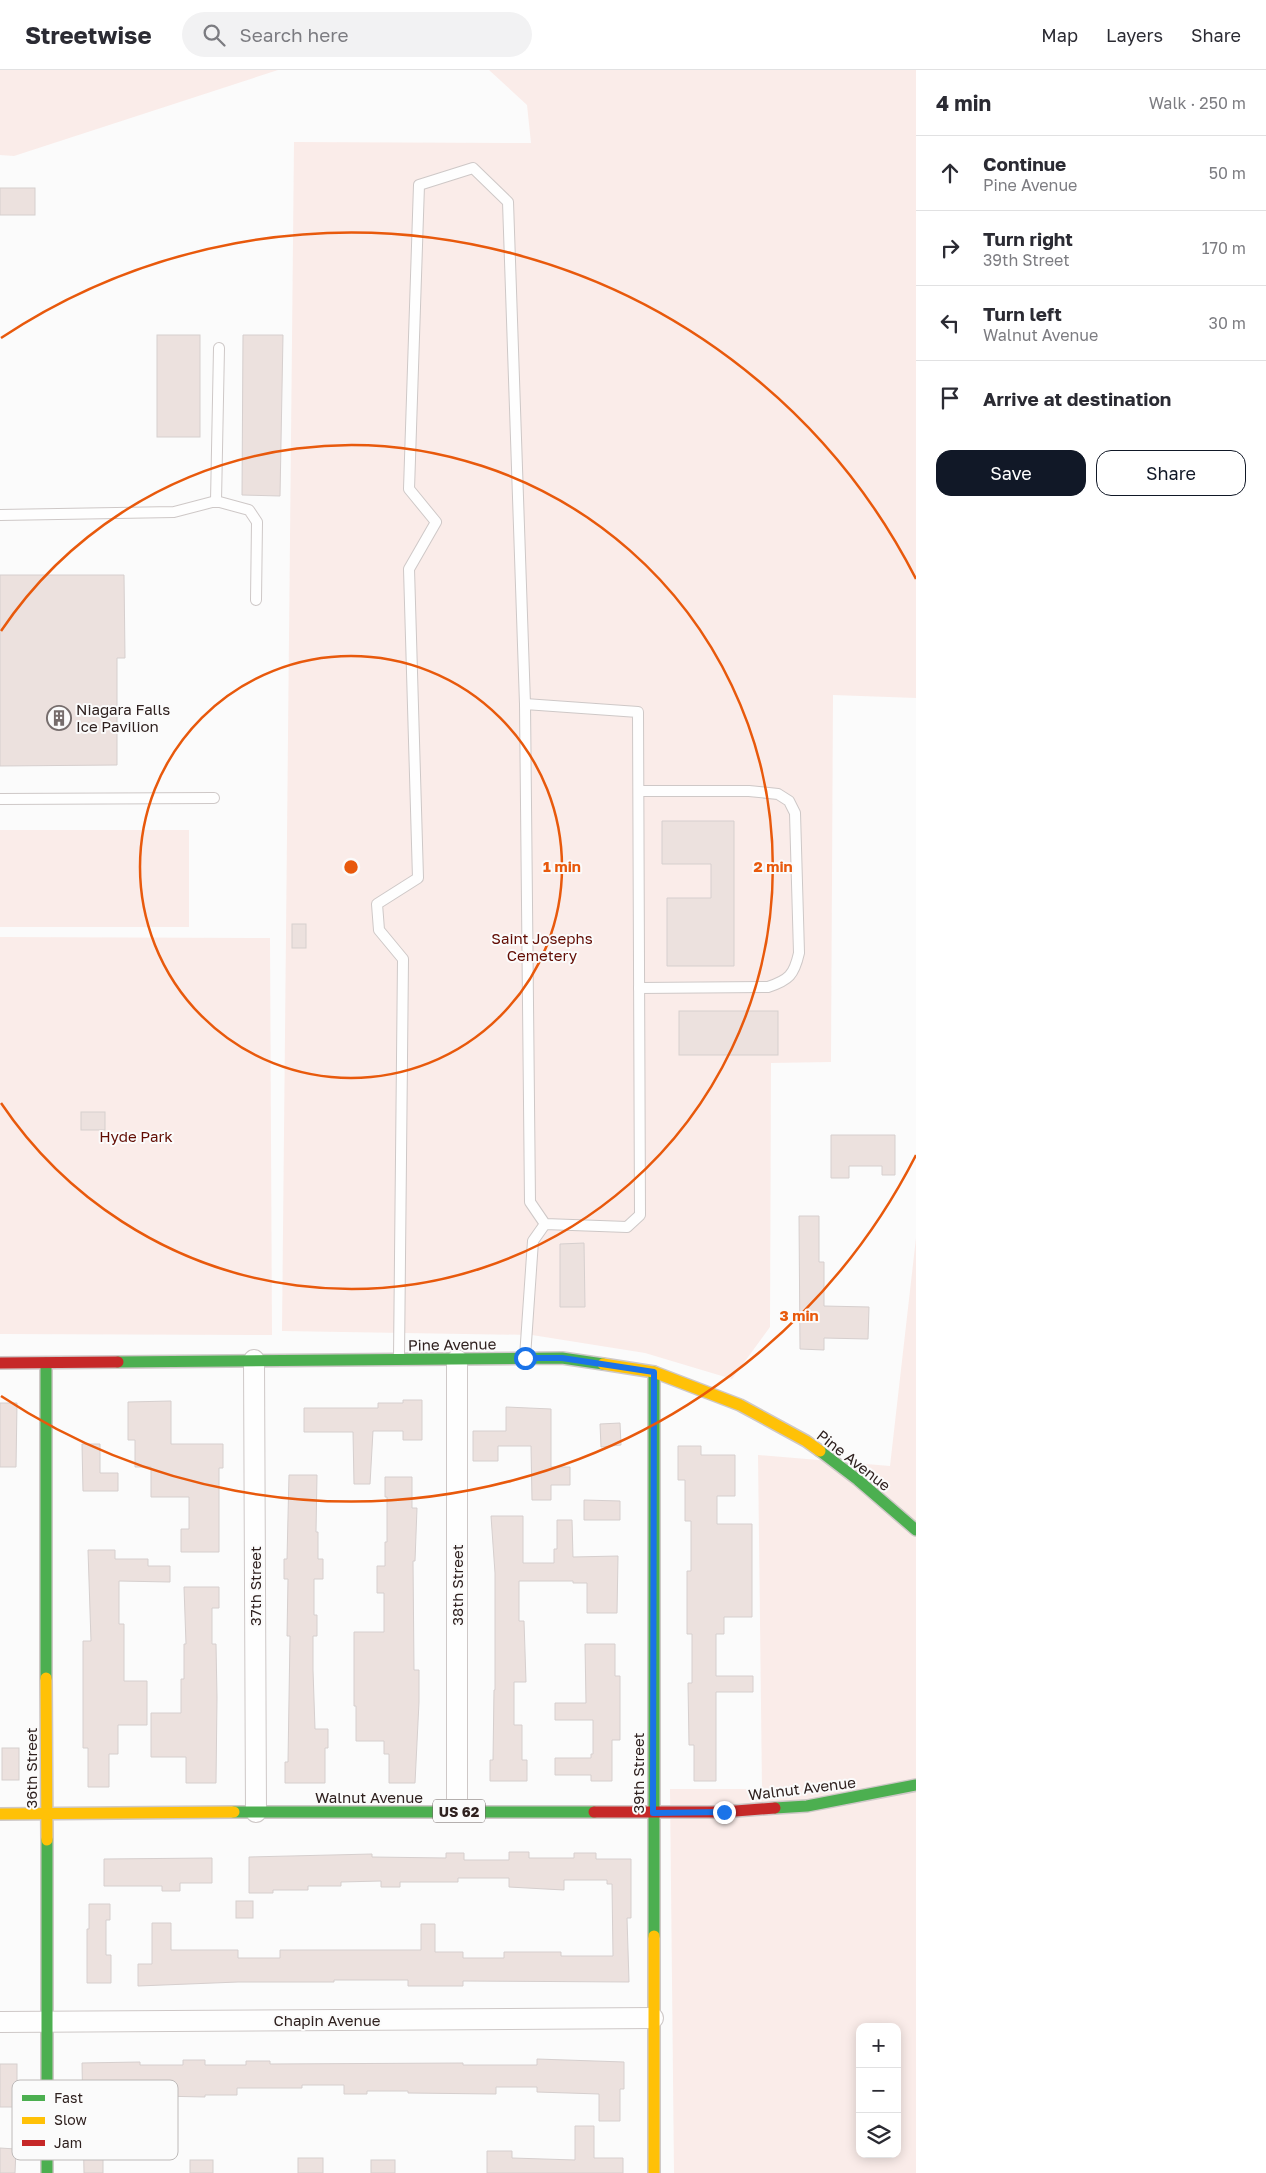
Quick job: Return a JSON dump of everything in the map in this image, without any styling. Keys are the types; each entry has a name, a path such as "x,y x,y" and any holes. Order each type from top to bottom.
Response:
{"main road":[{"name":"Pine Avenue","path":"0,1363 562,1358 654,1372 740,1405 806,1441 858,1480 916,1530"},
{"name":"36th Street","path":"46,1363 47,2080"},
{"name":"39th Street","path":"654,1372 654,2173"},
{"name":"Walnut Avenue","path":"0,1814 457,1811 724,1812 807,1806 916,1785"},
{"name":"36th Street","path":"47,2160 47,2173"}],"street":[{"name":"37th Street","path":"254,1360 256,1812"},
{"name":"38th Street","path":"457,1360 457,1811"},
{"name":"Chapin Avenue","path":"0,2022 653,2018"}],"lane":[{"path":"399,1360 403,959 379,930 377,904 418,878 409,569 436,522 409,489 419,185 473,168 508,202 526,704 530,1202 545,1224"},
{"path":"216,501 218,348"},
{"path":"0,515 174,512 216,501 250,510 257,522 256,600"},
{"path":"526,704 638,712 640,1215 627,1227 545,1224"},
{"path":"638,791 749,791 778,794 789,801 795,813 799,953 795,970 784,982 768,987 639,988"},
{"path":"0,799 214,798"},
{"path":"525,1358 533,1242 545,1224"}],"green space":[{"path":"0,70 278,70 14,156 0,155"},
{"name":"Saint Josephs Cemetery","path":"489,70 916,70 916,698 833,695 831,1062 771,1063 770,1327 732,1379 645,1353 532,1335 282,1331 294,142 531,143 527,105"},
{"path":"0,830 189,830 189,927 0,927"},
{"name":"Hyde Park","path":"0,937 270,938 272,1335 0,1334"},
{"path":"916,1238 916,2173 674,2173 670,1789 762,1789 758,1455 890,1466"}],"building":[{"path":"0,188 35,188 35,215 0,215"},
{"path":"157,335 200,335 200,437 157,437"},
{"path":"243,335 283,335 280,496 242,495"},
{"path":"0,575 124,575 125,658 117,658 117,765 0,766"},
{"path":"662,821 734,821 734,966 667,966 667,898 711,898 711,864 662,864"},
{"path":"292,924 306,924 306,948 292,948"},
{"path":"679,1011 778,1011 778,1055 679,1055"},
{"path":"81,1112 105,1112 105,1130 81,1130"},
{"path":"831,1135 895,1135 895,1175 882,1175 882,1166 849,1166 849,1178 831,1178"},
{"path":"799,1216 819,1216 819,1262 824,1262 824,1306 869,1307 868,1339 824,1338 824,1350 800,1349"},
{"path":"584,1243 585,1307 560,1307 560,1244"},
{"path":"403,1400 422,1400 422,1440 403,1440 403,1431 373,1431 370,1484 354,1484 353,1432 304,1432 304,1408 378,1408 378,1403 403,1403"},
{"path":"171,1401 171,1444 223,1444 223,1468 219,1468 219,1552 181,1552 181,1529 189,1529 189,1497 151,1497 151,1467 135,1467 135,1440 128,1440 128,1402"},
{"path":"0,1403 17,1403 16,1467 0,1467"},
{"path":"506,1407 551,1409 551,1467 570,1467 570,1485 551,1485 551,1500 532,1500 531,1446 498,1446 498,1461 473,1461 473,1431 506,1431"},
{"path":"620,1423 621,1445 601,1447 600,1424"},
{"path":"82,1444 100,1444 100,1473 118,1473 118,1491 83,1491"},
{"path":"678,1446 701,1446 701,1455 735,1455 735,1496 717,1496 717,1524 752,1524 752,1617 724,1617 724,1634 716,1634 716,1676 753,1676 753,1692 716,1692 716,1781 694,1781 694,1745 689,1745 688,1683 692,1683 692,1634 687,1634 687,1571 691,1571 691,1521 685,1521 685,1480 678,1480"},
{"path":"289,1475 317,1475 316,1532 318,1532 318,1559 323,1559 323,1579 314,1579 314,1615 317,1615 317,1636 313,1636 313,1670 315,1729 328,1729 328,1748 325,1748 325,1783 285,1783 285,1762 288,1762 290,1636 287,1636 288,1579 284,1579 284,1559 287,1559"},
{"path":"385,1477 412,1477 412,1508 417,1508 415,1561 413,1561 414,1670 419,1670 415,1783 389,1783 389,1754 384,1754 384,1741 356,1741 354,1632 384,1632 384,1593 377,1593 377,1566 385,1566 387,1497 385,1497"},
{"path":"584,1500 620,1501 620,1520 584,1520"},
{"path":"491,1516 523,1516 523,1563 554,1563 554,1549 557,1549 557,1520 572,1520 573,1557 618,1556 617,1613 587,1613 587,1583 573,1583 573,1581 519,1581 519,1621 524,1621 526,1682 514,1682 514,1725 522,1725 522,1760 527,1760 527,1781 490,1781 490,1760 493,1760 495,1690 495,1573"},
{"path":"88,1550 115,1550 115,1559 148,1559 148,1566 170,1566 170,1582 119,1581 119,1624 124,1624 124,1681 147,1681 147,1725 118,1725 118,1754 109,1754 109,1787 88,1787 88,1748 83,1748 83,1641 91,1641"},
{"path":"184,1587 219,1587 219,1608 212,1608 212,1644 216,1644 216,1783 186,1783 186,1757 151,1757 151,1713 181,1713 181,1679 184,1679 184,1644 186,1644"},
{"path":"585,1644 615,1644 615,1676 620,1676 620,1740 612,1740 612,1781 591,1781 591,1775 555,1775 555,1758 591,1758 591,1754 593,1754 593,1720 555,1720 555,1703 586,1703"},
{"path":"2,1748 19,1748 19,1780 2,1780"},
{"path":"509,1852 529,1852 529,1858 574,1858 574,1853 596,1853 596,1859 631,1859 631,1918 627,1918 629,1982 463,1981 463,1986 408,1986 408,1980 334,1980 334,1982 238,1982 138,1986 138,1964 152,1964 152,1923 171,1923 171,1950 238,1950 238,1958 280,1958 280,1950 421,1950 421,1924 435,1924 435,1952 463,1952 463,1958 504,1958 504,1952 561,1952 561,1956 613,1956 612,1884 607,1884 607,1880 564,1880 564,1890 509,1887 509,1878 458,1878 458,1882 400,1882 400,1887 381,1887 381,1881 341,1882 341,1886 308,1886 308,1890 273,1890 273,1893 249,1893 249,1857 372,1854 372,1857 446,1858 446,1853 464,1853 464,1860 509,1860"},
{"path":"212,1858 212,1883 180,1883 180,1891 162,1891 162,1886 104,1886 104,1859"},
{"path":"236,1901 253,1901 253,1918 236,1918"},
{"path":"89,1904 110,1904 110,1920 106,1920 106,1955 111,1955 111,1983 87,1983"},
{"path":"537,2059 624,2062 624,2089 620,2089 620,2121 599,2121 599,2094 537,2092 537,2087 496,2087 496,2094 367,2091 367,2094 344,2094 344,2085 302,2085 302,2088 237,2088 237,2095 178,2096 178,2080 82,2080 82,2063 140,2062 140,2065 183,2065 183,2060 205,2060 205,2065 246,2065 246,2061 270,2061 270,2064 463,2063 463,2065 537,2065"},
{"path":"0,2064 17,2064 17,2080 12,2080 12,2107 0,2107"},
{"path":"575,2126 594,2126 594,2158 623,2158 623,2173 487,2173 487,2151 512,2151 512,2158 575,2160"},
{"path":"0,2148 12,2149 12,2160 16,2160 15,2173 0,2173"},
{"path":"298,2158 323,2158 323,2173 298,2173"},
{"path":"84,2160 103,2160 103,2173 84,2173"},
{"path":"190,2160 213,2160 213,2173 190,2173"},
{"path":"371,2160 395,2160 395,2173 371,2173"}],"traffic: fast":[{"path":"118,1362 562,1358 603,1364"},
{"path":"46,1363 46,1678"},
{"path":"654,1372 654,1936"},
{"path":"820,1451 858,1480 916,1530"},
{"path":"775,1808 807,1806 916,1785"},
{"path":"234,1812 594,1812"},
{"path":"47,1840 47,2080"},
{"path":"47,2160 47,2173"}],"traffic: slow":[{"path":"603,1364 654,1372 740,1405 806,1441 820,1451"},
{"path":"46,1678 47,1840"},
{"path":"0,1814 234,1812"},
{"path":"654,1936 654,2173"}],"traffic: jam":[{"path":"0,1363 118,1362"},
{"path":"594,1812 723,1812 775,1808"}],"place":[{"name":"Niagara Falls Ice Pavilion","path":"59,718"}],"route":[{"path":"525,1358 562,1358 654,1372 653,1813 724,1812"}]}
